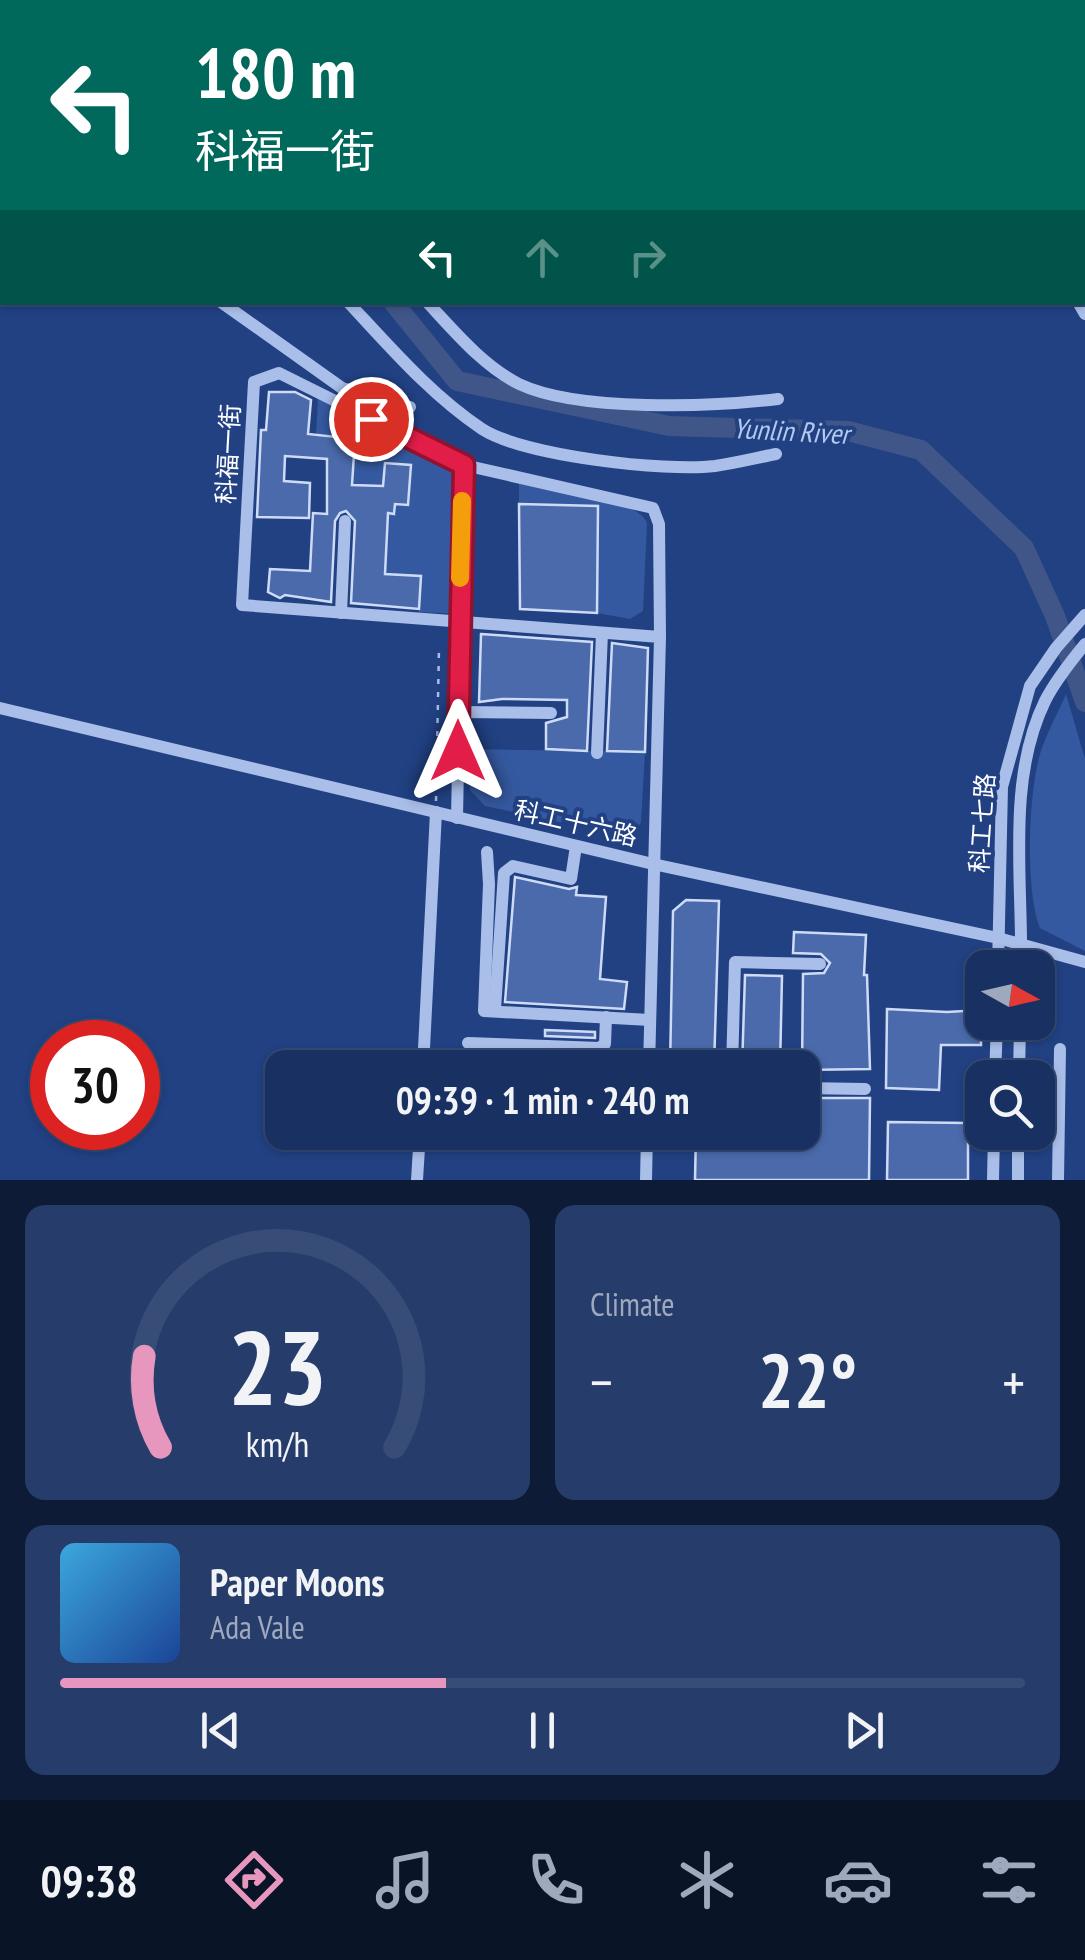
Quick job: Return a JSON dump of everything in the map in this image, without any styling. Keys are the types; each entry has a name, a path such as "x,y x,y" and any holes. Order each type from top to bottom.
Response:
{"street":[{"path":"225,305 342,388 410,407"},
{"path":"351,305 422,381 485,430 522,444 642,464 712,466 776,454"},
{"path":"430,305 470,347 518,383 566,399 717,406 778,399"},
{"name":"科福一街","path":"649,1050 660,637 660,524 653,508 464,465 279,374 254,382 242,605 660,637"},
{"path":"457,818 464,465"},
{"path":"340,613 345,520"},
{"name":"科工七路","path":"998,950 1002,787 1030,686 1056,648 1085,616"},
{"path":"597,753 602,632"},
{"name":"科工七路","path":"1022,950 1020,802 1033,734 1046,699 1085,644"},
{"name":"科工十六路","path":"0,708 653,864 998,938 1085,962"},
{"path":"458,712 551,712"},
{"path":"424,1050 436,812"},
{"path":"495,1010 504,873 514,866 571,879 576,846"},
{"path":"487,852 484,1011 650,1020"},
{"path":"733,1050 735,962 820,964"},
{"path":"468,1043 599,1048 605,1044 606,1017"},
{"path":"1058,1180 1060,1048"},
{"path":"820,1088 866,1089"},
{"path":"418,1180 419,1150"},
{"path":"646,1180 647,1150"},
{"path":"993,1180 994,1150"},
{"path":"1018,1150 1018,1180"}],"path":[{"path":"436,812 439,648"}],"shaded area":[{"path":"318,398 464,465 459,614 419,612 421,576 385,574 388,513 396,514 395,505 408,504 411,465 386,463 383,486 352,485 355,439 316,435"},
{"path":"519,481 609,500 639,514 647,523 643,611 630,619 597,613 598,506 519,504"},
{"path":"1066,694 1085,759 1085,951 1040,928 1032,890 1033,790 1043,744"},
{"path":"470,749 645,752 641,822 635,833 620,835 485,806 470,790"}],"building":[{"path":"269,392 295,392 311,400 308,434 355,439 352,485 383,486 385,463 411,465 408,505 395,504 394,514 388,513 385,574 421,576 419,609 351,603 355,521 346,511 335,521 331,602 285,595 280,598 268,592 270,569 310,571 313,513 327,514 327,459 285,456 284,481 310,483 309,518 257,517 261,430 266,430"},
{"path":"519,504 598,506 597,613 520,609"},
{"path":"481,634 592,642 587,751 546,749 546,723 567,717 567,700 479,702"},
{"path":"612,643 648,648 645,752 607,751"},
{"path":"515,877 569,889 577,887 576,895 606,897 600,979 627,982 624,1009 505,1002"},
{"path":"686,900 719,901 715,1050 670,1050 673,911"},
{"path":"794,932 866,935 864,975 870,1069 820,1070 820,1050 802,1050 803,974 824,973 830,963 821,954 793,953"},
{"path":"745,975 782,976 780,1050 743,1050"},
{"path":"887,1009 965,1011 965,1040 981,1040 981,1045 941,1045 939,1090 886,1088"},
{"path":"545,1030 595,1032 595,1038 545,1036"},
{"path":"820,1098 870,1098 869,1180 695,1180 696,1150 820,1150"},
{"path":"888,1122 965,1123 968,1180 887,1180"}],"waterway":[{"name":"Yunlin River","path":"395,305 457,381 669,426 848,431 921,450 1024,548 1055,616 1085,702"}],"slow traffic":[{"path":"460,578 462,501"}],"route":[{"path":"371,419 464,465 458,751"}]}
